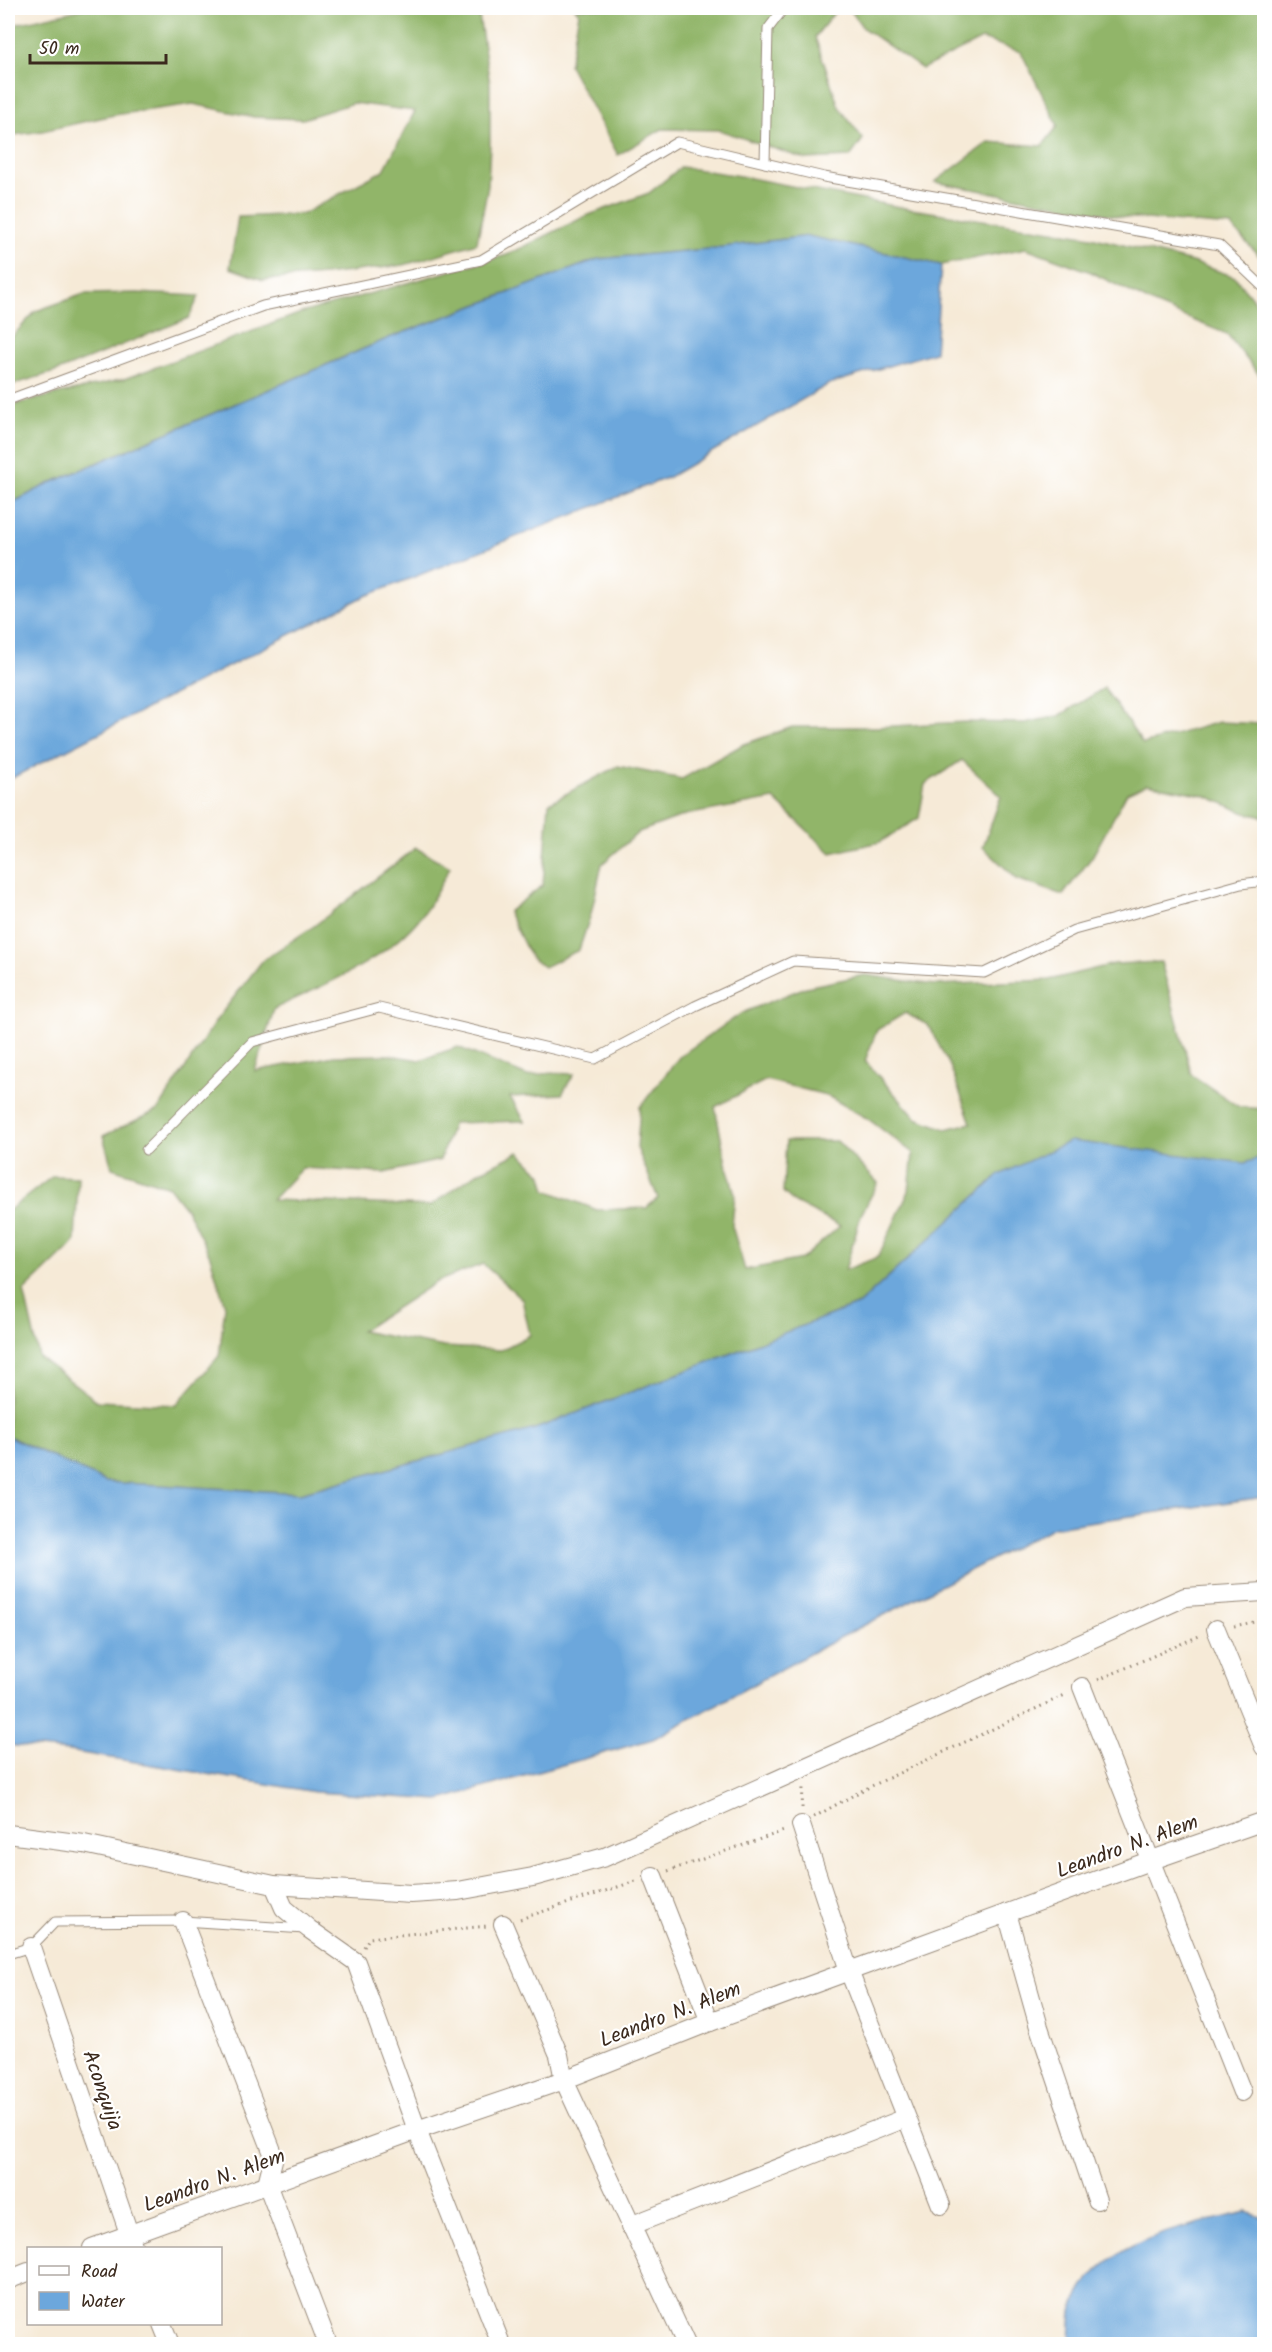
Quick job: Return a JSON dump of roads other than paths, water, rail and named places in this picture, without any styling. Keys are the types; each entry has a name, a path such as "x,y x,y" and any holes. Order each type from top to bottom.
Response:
{"street":[{"path":"8,1834 84,1844 274,1885 411,1894 458,1891 533,1877 605,1857 1185,1597 1264,1592"},
{"path":"1216,1629 1264,1747"},
{"path":"1082,1687 1242,2092"},
{"name":"Leandro N. Alem","path":"98,2247 131,2242 267,2184 564,2080 710,2022 1264,1821"},
{"path":"801,1825 849,1971 941,2205"},
{"path":"653,1876 710,2022"},
{"path":"274,1885 284,1908 309,1929 356,1962 417,2130 501,2344"},
{"path":"1007,1913 1039,2027 1097,2200"},
{"path":"183,1921 274,2156 267,2184 328,2344"},
{"path":"503,1924 559,2055 564,2080 686,2344"},
{"name":"Aconquija","path":"31,1947 131,2242"},
{"path":"630,2226 906,2118"},
{"path":"8,2280 27,2272"},
{"path":"162,2325 170,2344"}],"lane":[{"path":"765,163 768,29 784,8"},
{"path":"8,400 263,306 481,260 677,142 836,179 1219,245 1264,288"},
{"path":"146,1150 252,1042 379,1008 596,1059 695,1006 793,961 984,973 1074,930 1241,884 1264,881"},
{"path":"8,1954 31,1947 55,1922 183,1921 309,1929"}],"water":[{"path":"808,236 941,265 935,352 829,384 669,477 363,597 8,780 8,505 48,484 389,338 598,259 707,249"},
{"path":"1070,1141 1245,1163 1264,1156 1264,1497 1054,1527 824,1646 653,1739 440,1800 315,1792 69,1751 8,1745 8,1436 106,1482 300,1493 535,1429 859,1304 999,1175"},
{"path":"1247,2212 1264,2218 1264,2344 1070,2344 1073,2308 1085,2285 1102,2266 1123,2251 1146,2240 1171,2231"}]}
